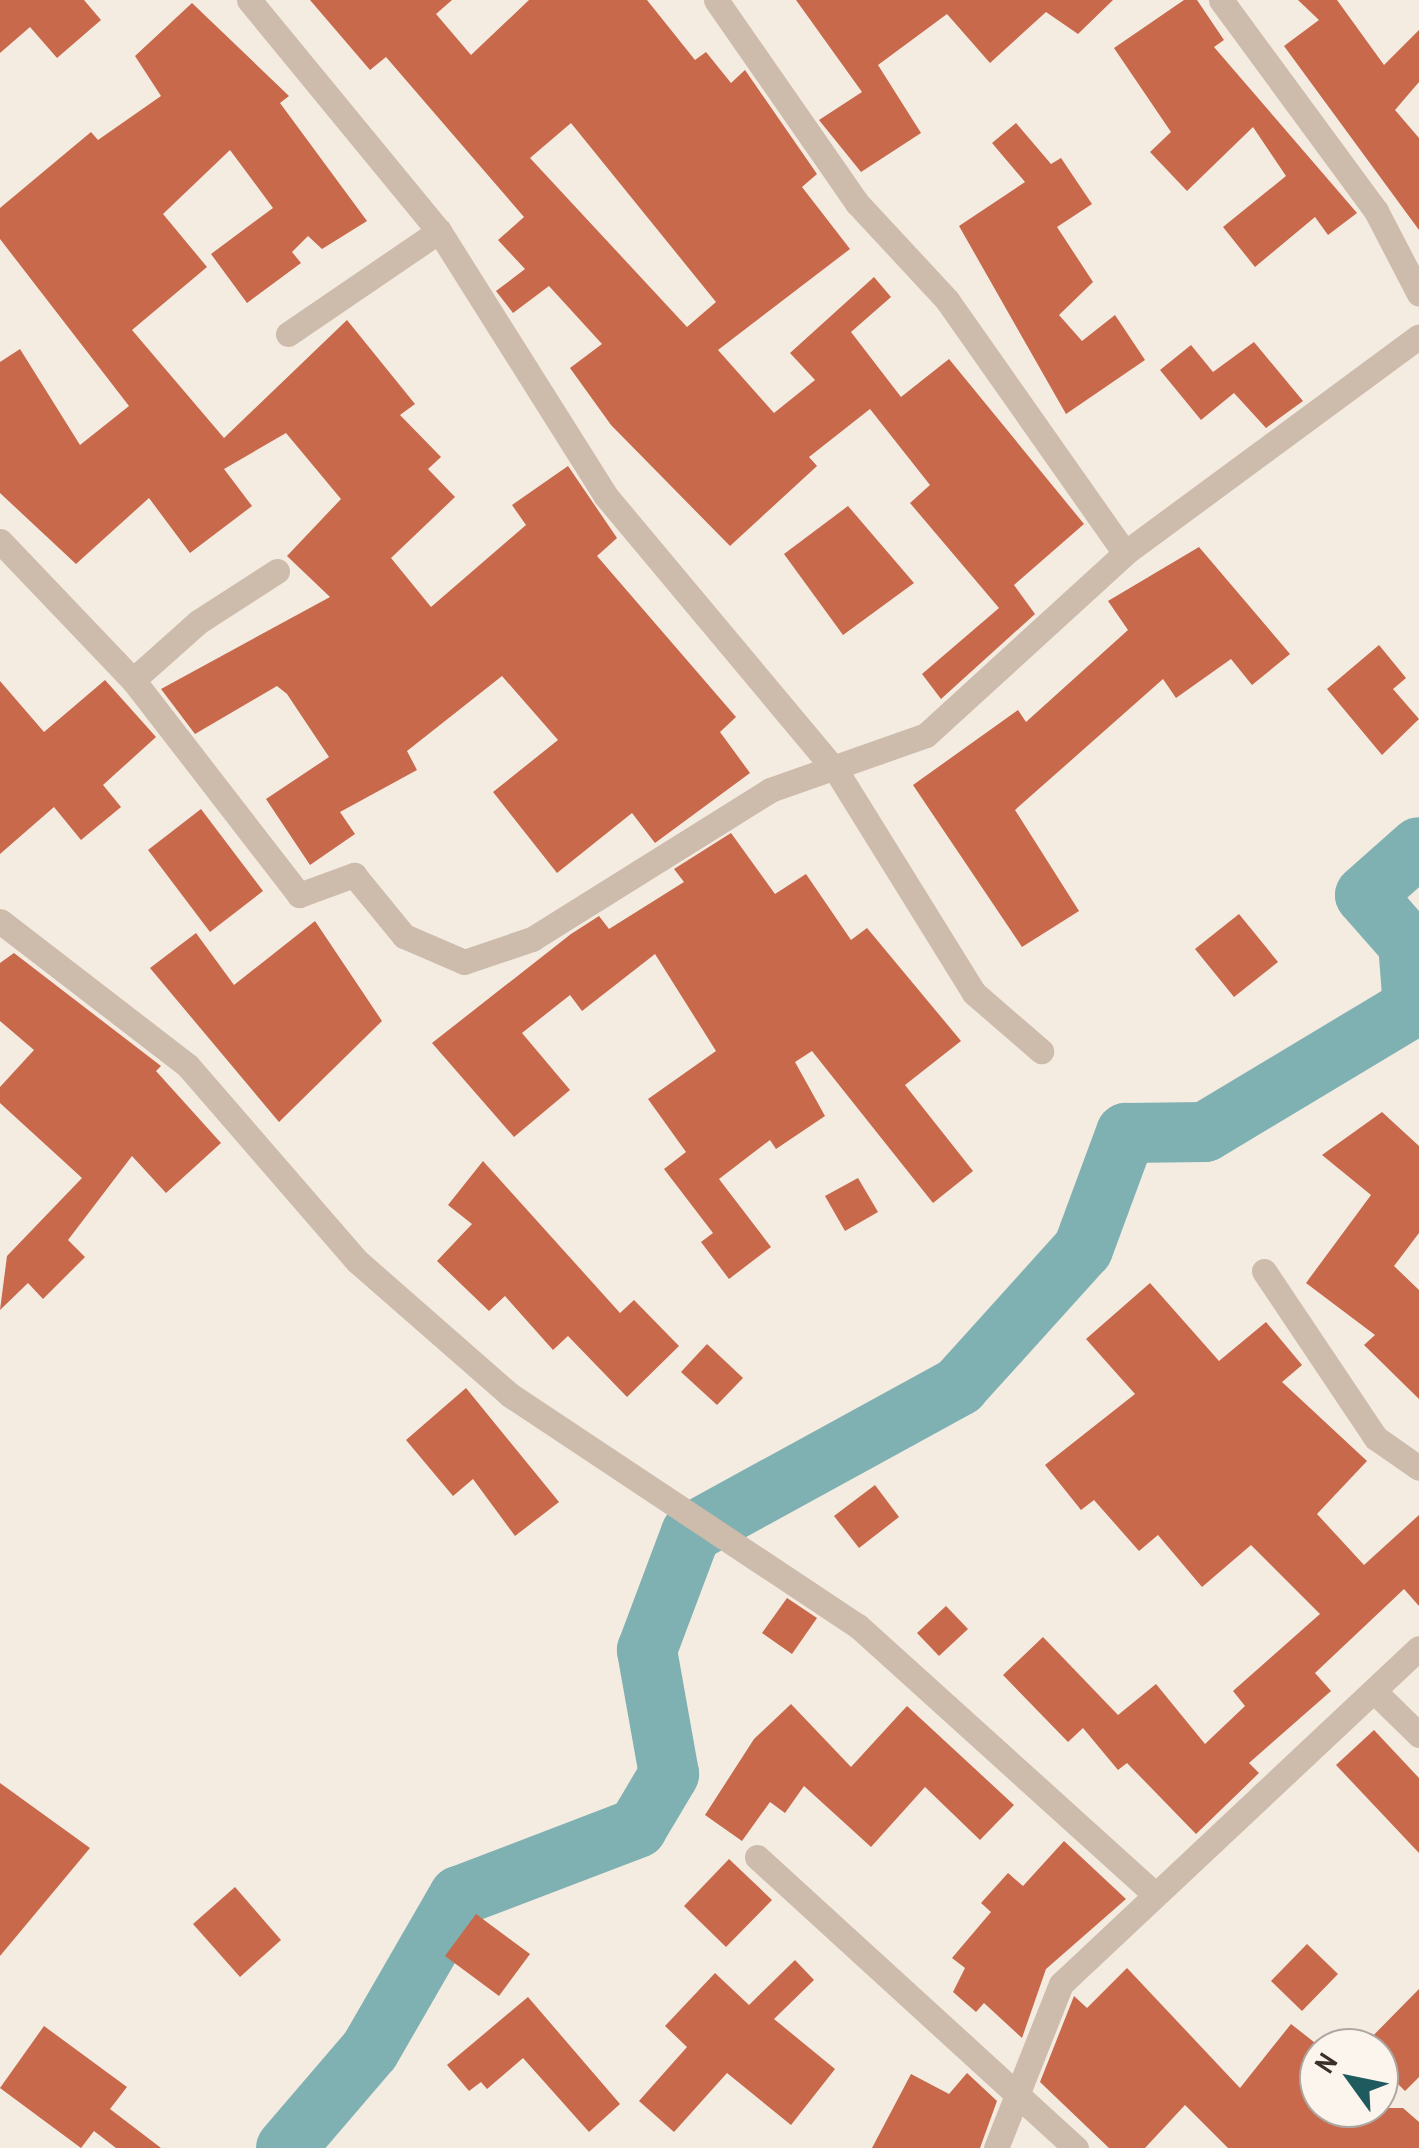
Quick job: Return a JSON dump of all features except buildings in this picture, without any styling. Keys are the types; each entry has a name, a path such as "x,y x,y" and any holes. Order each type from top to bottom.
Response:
{"street":[{"path":"249,0 439,231 606,495 837,772 974,993 1041,1051"},
{"path":"716,0 857,203 947,300 1125,554"},
{"path":"1221,0 1376,210 1419,294"},
{"path":"288,334 439,231"},
{"path":"1,545 134,680 299,895 354,875 404,936 464,962 532,939 770,790 837,772 926,735 1125,554 1419,336"},
{"path":"134,680 198,622 277,570"},
{"path":"0,921 188,1066 356,1261 510,1395 656,1486 858,1626 1155,1894"},
{"path":"1264,1272 1376,1438 1419,1468"},
{"path":"996,2148 1061,1984 1419,1648"},
{"path":"1374,1691 1419,1736"},
{"path":"756,1857 1018,2089 1076,2148"}],"waterway":[{"path":"286,2148 370,2050 459,1896 637,1828 669,1774 647,1650 691,1533 959,1386 1083,1249 1126,1133 1205,1132 1413,1007 1408,944 1365,895 1419,847"}]}
